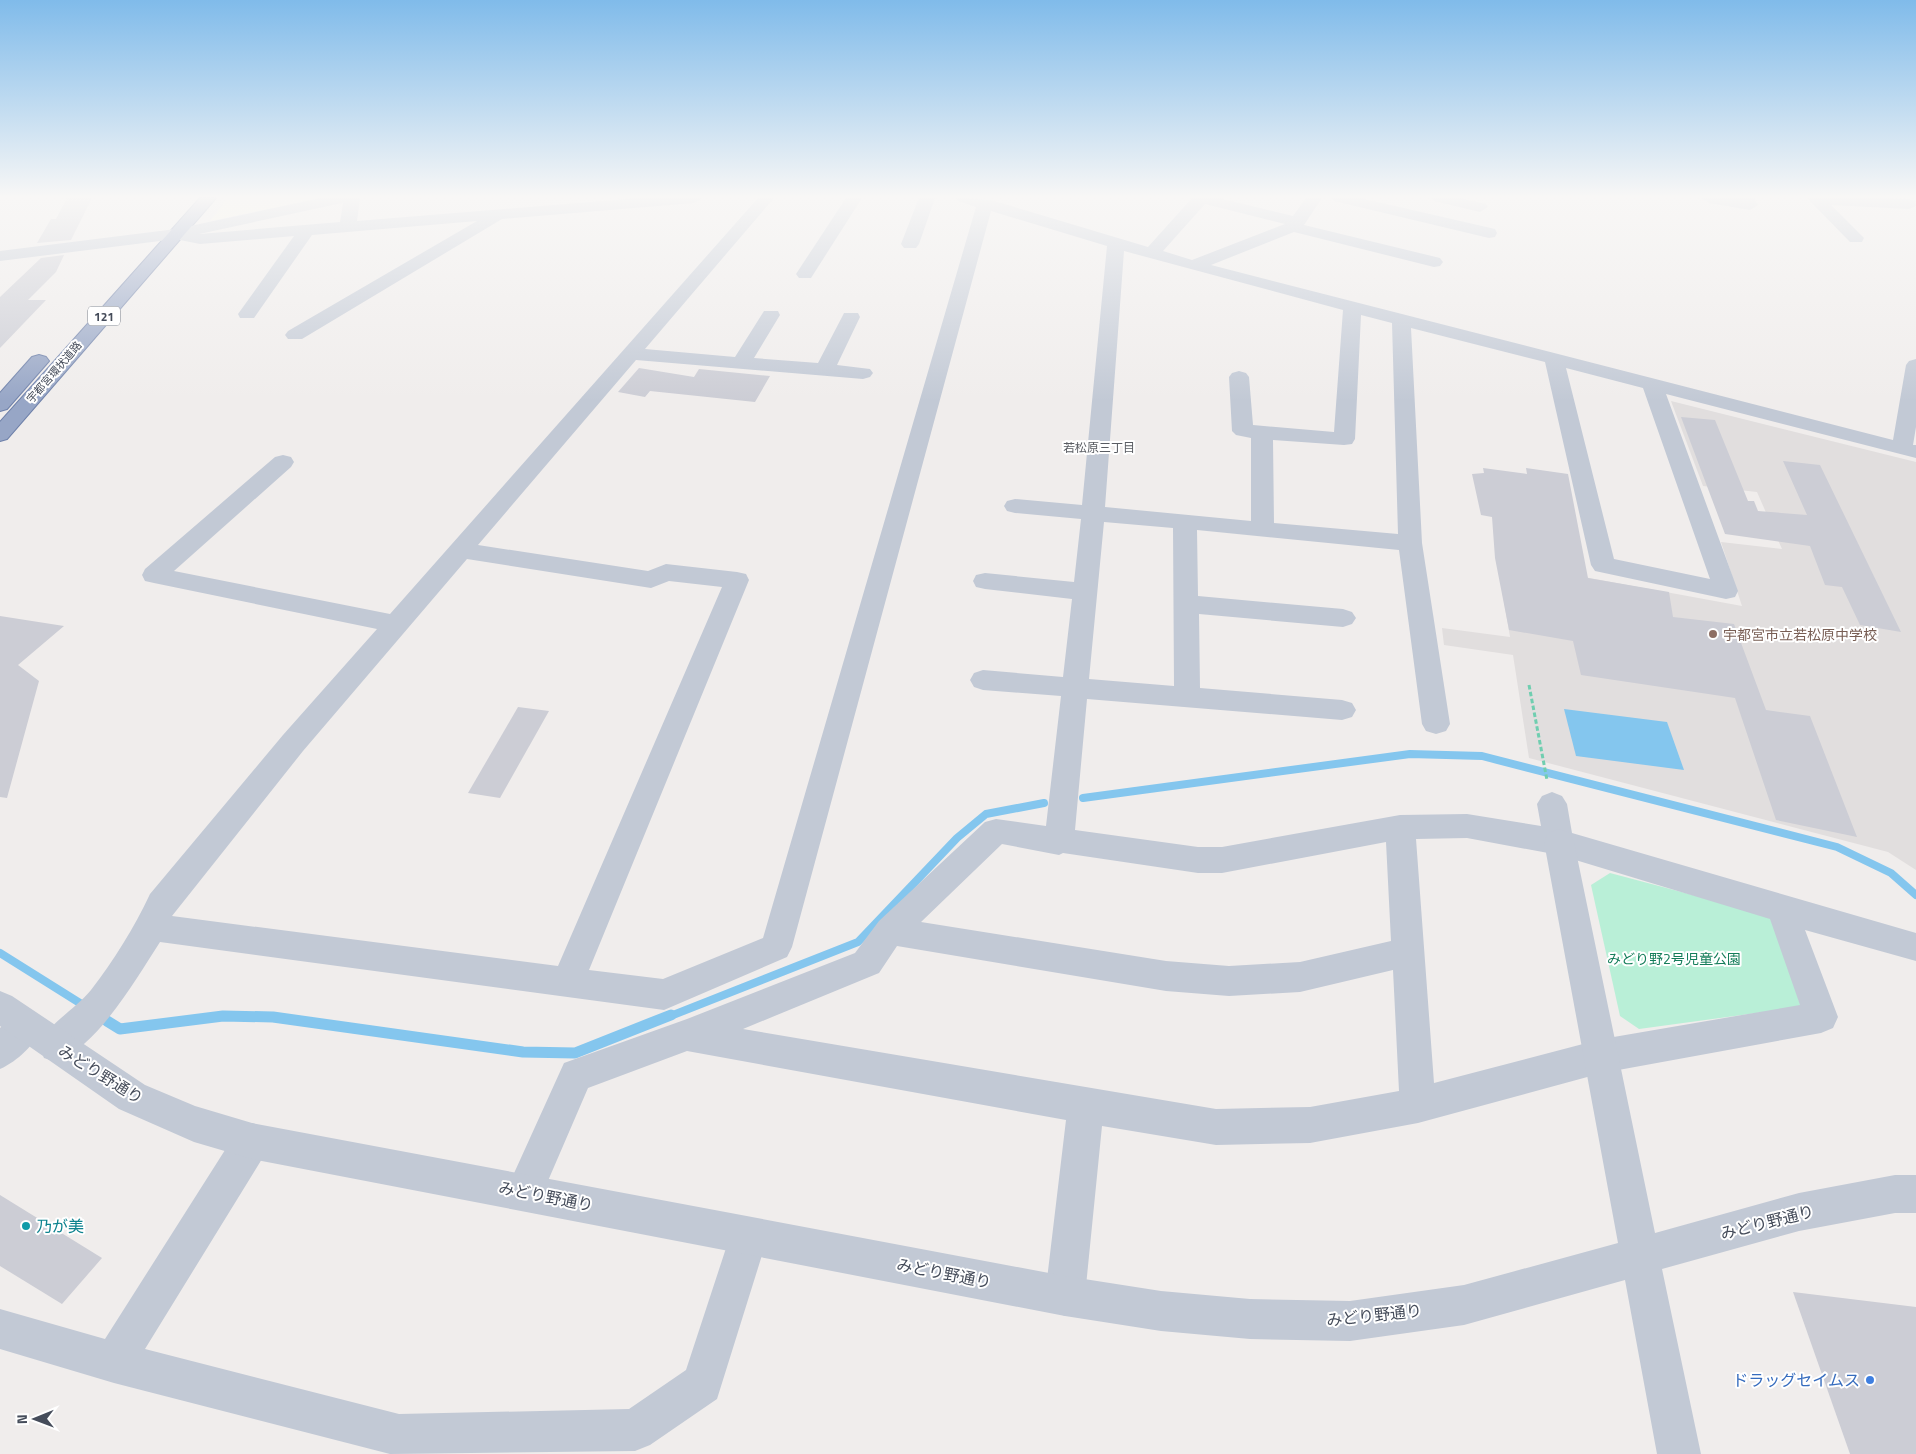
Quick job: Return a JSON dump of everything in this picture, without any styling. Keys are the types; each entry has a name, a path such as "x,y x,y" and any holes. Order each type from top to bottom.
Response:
{"highway":[{"path":"117,275 125,266"},
{"name":"宇都宮環状道路","path":"0,434 148,266"},
{"name":"宇都宮環状道路","path":"0,405 53,346"}],"street":[{"path":"247,314 281,266"},
{"path":"295,335 413,266"},
{"path":"56,1046 102,1002 152,927 162,904 292,743 707,266"},
{"path":"805,274 810,266"},
{"path":"152,927 664,994 776,946 957,266"},
{"path":"1059,842 1093,513 1114,266"},
{"path":"1193,266 1909,450 1916,365"},
{"path":"1239,377 1243,432 1344,439 1352,308"},
{"path":"741,363 771,315"},
{"path":"824,370 851,317"},
{"path":"1401,321 1410,543 1436,724"},
{"path":"631,354 863,373"},
{"path":"1554,360 1603,565 1726,591 1652,384"},
{"path":"1262,433 1263,530"},
{"path":"283,462 154,575 396,624"},
{"path":"1015,506 1410,543"},
{"path":"1185,522 1187,697"},
{"path":"461,550 651,580 666,572 737,580 568,981"},
{"path":"985,581 1085,592"},
{"path":"1186,604 1343,618"},
{"path":"983,680 1342,710"},
{"path":"1550,796 1679,1454"},
{"path":"525,1191 576,1075 687,1035 867,963 890,931 996,832 1198,860 1222,860 1400,827 1467,826 1499,830 1560,842 1916,947"},
{"path":"1400,827 1418,1105"},
{"path":"687,1035 1086,1106 1216,1127 1310,1125 1418,1105 1602,1056 1821,1017 1782,909"},
{"path":"890,931 1166,976 1229,981 1300,977 1409,952"},
{"path":"0,1052 13,1016"},
{"name":"みどり野通り","path":"13,1016 132,1096 194,1124 252,1141 525,1191 1065,1296 1162,1311 1250,1319 1350,1321 1464,1305 1799,1212 1895,1194 1916,1194"},
{"path":"1065,1296 1086,1106"},
{"path":"114,1362 252,1141"},
{"path":"0,1329 114,1362 398,1435 470,1444 635,1430 702,1384 749,1236"}],"path":[{"path":"1528,685 1550,796"}],"shaded area":[{"name":"宇都宮市立若松原中学校","path":"1671,401 1916,462 1916,870 1888,852 1529,758 1513,655 1444,645 1442,628 1510,637 1497,561 1742,606 1721,542 1782,549 1757,492 1703,486"}],"green space":[{"name":"みどり野2号児童公園","path":"1610,873 1772,916 1801,1007 1639,1029 1620,1016 1591,885"}],"water":[{"path":"1564,709 1667,722 1684,770 1576,756"}],"building":[{"path":"33,266 59,266 56,272 28,300 46,300 0,348 0,297"},
{"path":"639,368 694,377 699,369 770,376 755,402 650,391 645,397 618,392"},
{"path":"1681,417 1715,420 1748,501 1754,501 1758,511 1807,515 1783,461 1820,465 1901,632 1860,625 1842,587 1825,585 1810,546 1725,534"},
{"path":"1483,468 1527,474 1526,468 1568,474 1588,578 1669,592 1673,617 1734,624 1766,710 1810,716 1857,837 1776,820 1735,698 1581,675 1573,641 1509,630 1495,558 1492,517 1481,515 1472,474 1484,473"},
{"path":"0,616 64,626 18,665 39,681 7,798 0,797"},
{"path":"518,707 549,711 500,798 468,793"},
{"name":"乃が美","path":"0,1195 102,1258 62,1304 0,1266"},
{"name":"ドラッグセイムス","path":"1793,1292 1916,1307 1916,1454 1850,1454"}],"waterway":[{"path":"1083,798 1410,754 1482,756 1837,847 1891,873 1916,895"},
{"path":"668,1017 858,942 957,838 986,814 1044,803"},
{"path":"0,953 83,1005"},
{"path":"107,1021 120,1029 223,1016 273,1017 523,1052 575,1053 671,1015"},
{"path":"220,1017 249,1017"}],"place":[{"name":"宇都宮市立若松原中学校","path":"1713,634"},
{"name":"乃が美","path":"26,1226"},
{"name":"ドラッグセイムス","path":"1870,1380"}],"district":[{"name":"若松原三丁目","path":"1099,447"}]}
